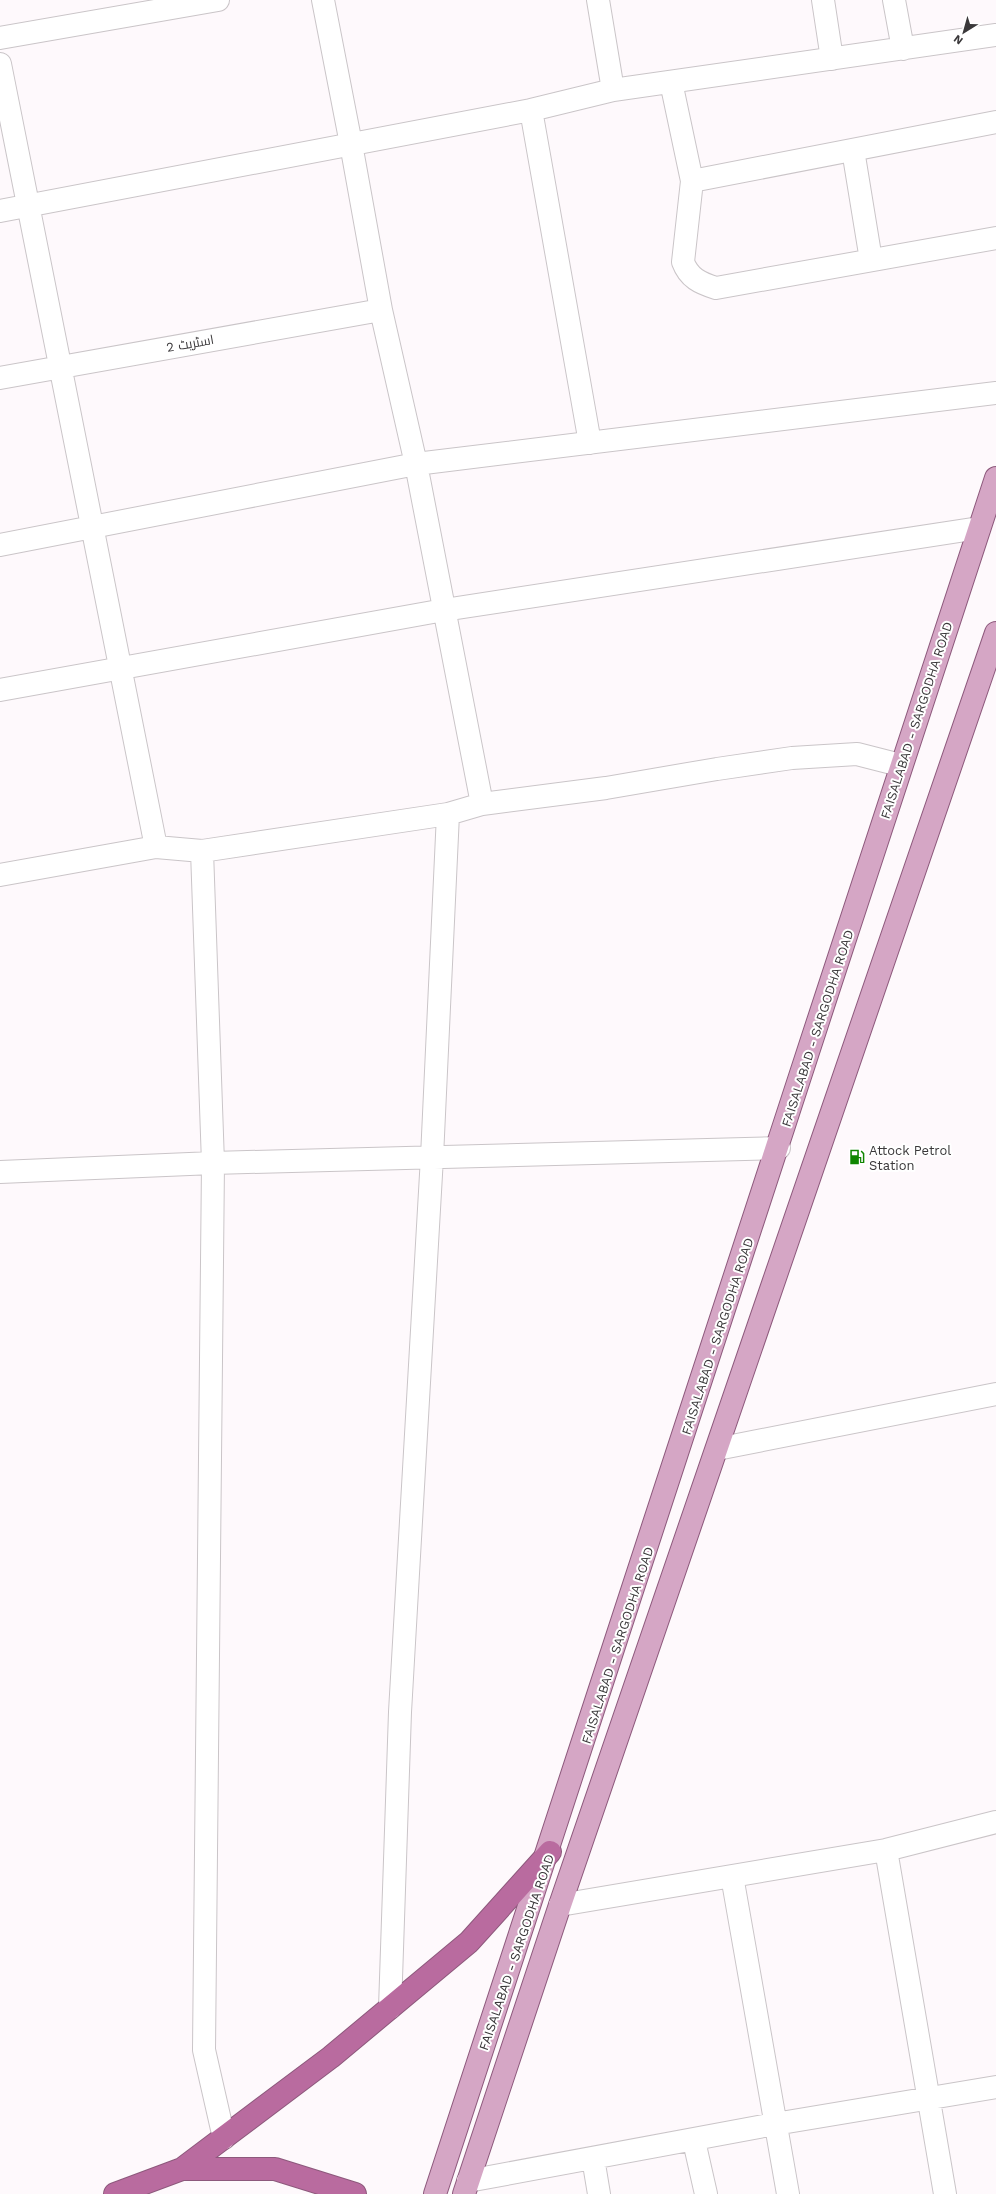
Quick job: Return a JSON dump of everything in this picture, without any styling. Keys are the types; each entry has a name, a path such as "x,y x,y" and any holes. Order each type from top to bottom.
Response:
{"highway":[{"path":"115,2194 182,2169 331,2057 469,1942 550,1852"},
{"path":"182,2169 275,2169 355,2194"}],"main road":[{"name":"FAISALABAD - SARGODHA ROAD","path":"435,2194 550,1852 779,1148 900,765 996,478"},
{"name":"FAISALABAD - SARGODHA ROAD","path":"466,2187 560,1905 996,633"}],"street":[{"path":"0,38 218,0"},
{"path":"323,0 381,310 416,464 482,804"},
{"path":"598,0 613,90"},
{"path":"823,0 832,59"},
{"path":"894,0 903,49"},
{"path":"0,211 531,110 613,90 996,35"},
{"path":"0,64 27,206 156,847"},
{"path":"670,82 692,181 683,262 687,272 699,282 716,288 996,238"},
{"path":"531,110 590,443"},
{"path":"692,181 996,122"},
{"path":"853,150 871,260"},
{"name":"اسٹریٹ 2","path":"0,378 381,310"},
{"path":"0,545 416,464 996,393"},
{"path":"0,690 444,610 979,528"},
{"path":"0,875 156,847 202,851 448,814 482,804 606,788 792,758 856,754 900,765"},
{"path":"390,2008 400,1712 432,1157 448,814"},
{"path":"202,851 214,1163 204,2050 224,2138"},
{"path":"0,1172 214,1163 779,1148"},
{"path":"717,1449 996,1394"},
{"path":"560,1905 886,1850 996,1822"},
{"path":"886,1850 927,2099 945,2194"},
{"path":"732,1876 788,2194"},
{"path":"466,2187 593,2158 694,2141 775,2124 996,2087"},
{"path":"694,2141 706,2194"},
{"path":"593,2158 599,2194"}],"place":[{"name":"Attock Petrol Station","path":"857,1157"}]}
